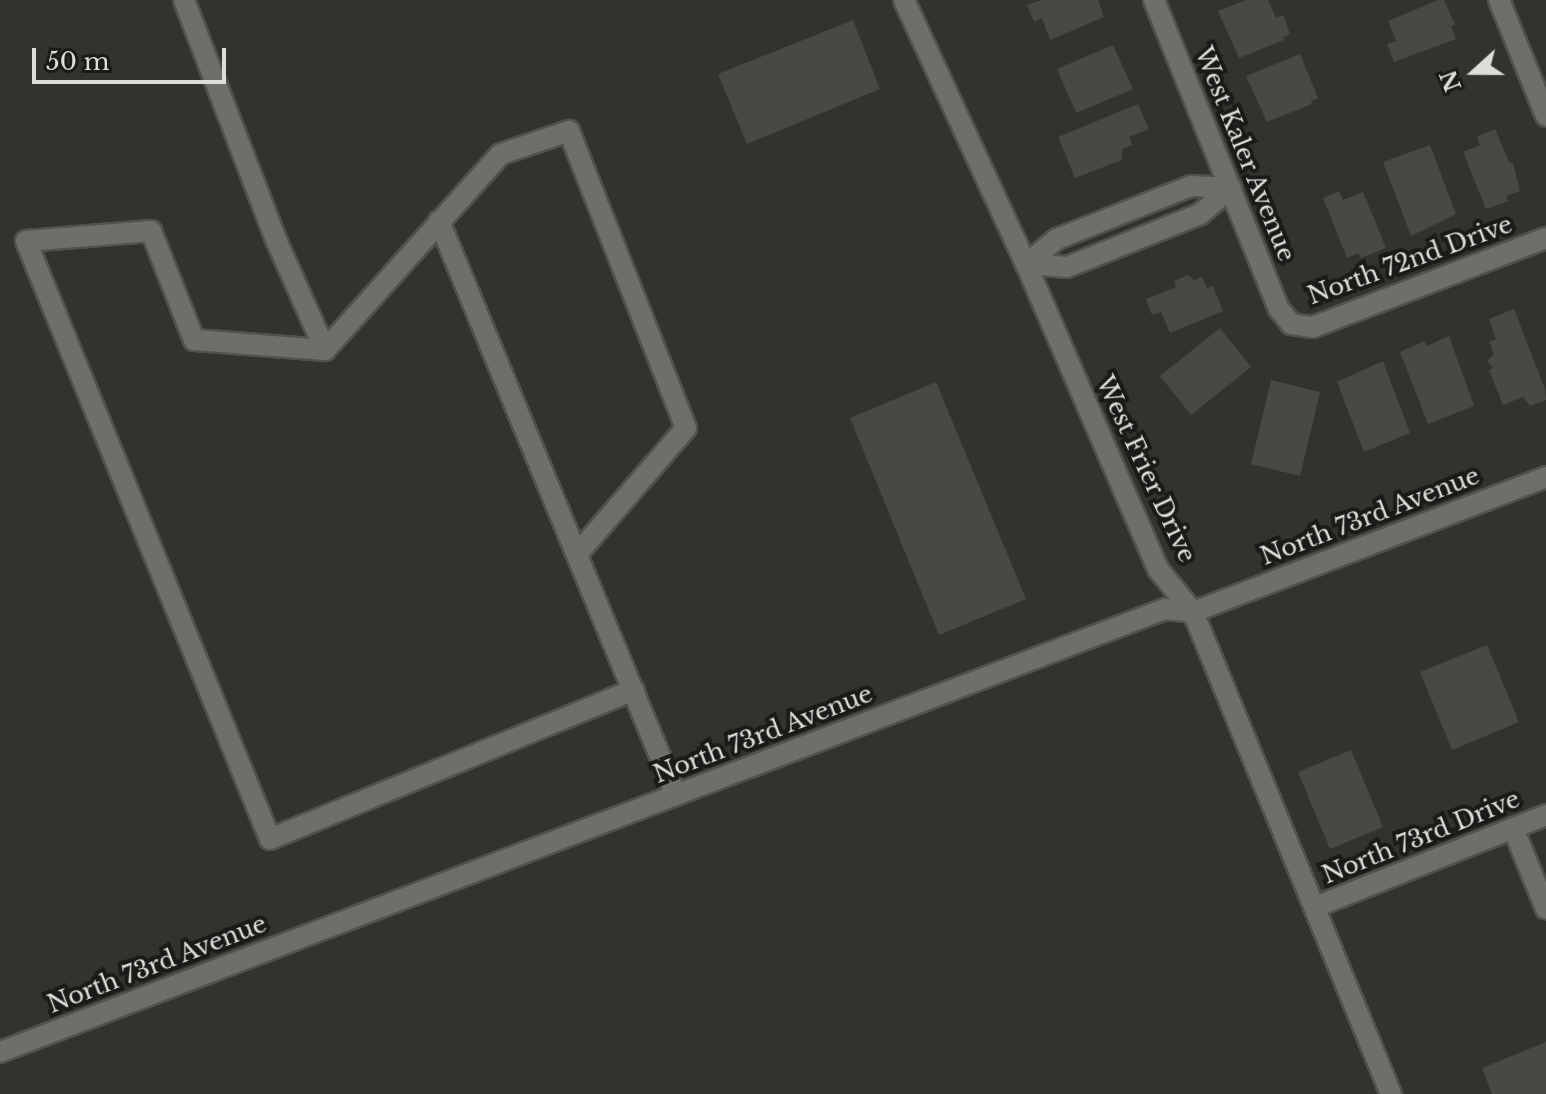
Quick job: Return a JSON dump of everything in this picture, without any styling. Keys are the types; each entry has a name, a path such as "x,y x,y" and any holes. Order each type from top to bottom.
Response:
{"street":[{"path":"184,0 277,242 325,350"},
{"name":"West Frier Drive","path":"904,0 1026,264 1158,569 1193,612 1391,1094"},
{"name":"West Kaler Avenue","path":"1154,0 1279,309 1291,324"},
{"path":"1499,0 1546,116"},
{"path":"325,350 501,154 569,131 686,428 578,553"},
{"path":"1026,264 1057,239 1191,186 1231,188"},
{"path":"1026,264 1067,267 1200,214 1231,188"},
{"path":"439,221 676,795"},
{"path":"325,350 194,340 151,231 26,241 270,839 634,690"},
{"name":"North 72nd Drive","path":"1291,324 1313,327 1546,238"},
{"name":"North 73rd Avenue","path":"0,1052 1165,609 1193,612 1546,477"},
{"name":"North 73rd Drive","path":"1315,907 1546,815"},
{"path":"1513,828 1546,909"}],"building":[{"path":"1041,0 1098,0 1104,17 1050,40 1042,18 1034,22 1027,5"},
{"path":"1246,0 1268,0 1276,18 1283,15 1290,34 1283,37 1284,40 1239,58 1218,11"},
{"path":"1444,0 1455,25 1451,26 1456,39 1394,62 1387,44 1396,41 1388,21"},
{"path":"853,20 880,89 747,144 718,74"},
{"path":"1113,45 1133,89 1076,113 1057,69"},
{"path":"1300,54 1318,98 1311,101 1312,104 1267,122 1246,76"},
{"path":"1138,104 1149,129 1129,137 1132,145 1122,149 1122,160 1075,178 1058,137"},
{"path":"1495,129 1509,162 1513,163 1520,191 1506,196 1508,201 1486,209 1463,152 1480,145 1477,137"},
{"path":"1430,145 1456,214 1411,236 1383,162"},
{"path":"1339,191 1343,200 1363,192 1386,248 1361,258 1358,253 1347,258 1323,198"},
{"path":"1188,275 1194,280 1202,277 1207,288 1213,286 1223,311 1170,333 1161,312 1152,315 1146,299 1176,287 1174,281"},
{"path":"1514,309 1545,389 1546,400 1530,406 1523,397 1503,405 1489,370 1493,368 1487,361 1494,354 1489,342 1496,339 1489,319"},
{"path":"1220,328 1251,367 1191,415 1160,376"},
{"path":"1449,336 1474,406 1428,424 1400,352 1424,341 1427,346"},
{"path":"1383,361 1410,433 1364,452 1337,382"},
{"path":"1271,380 1320,392 1300,476 1251,464"},
{"path":"936,382 1026,599 939,635 850,418"},
{"path":"1487,645 1519,722 1452,750 1420,672"},
{"path":"1351,750 1383,827 1330,849 1298,772"},
{"path":"1546,1042 1546,1094 1492,1094 1482,1068"}]}
